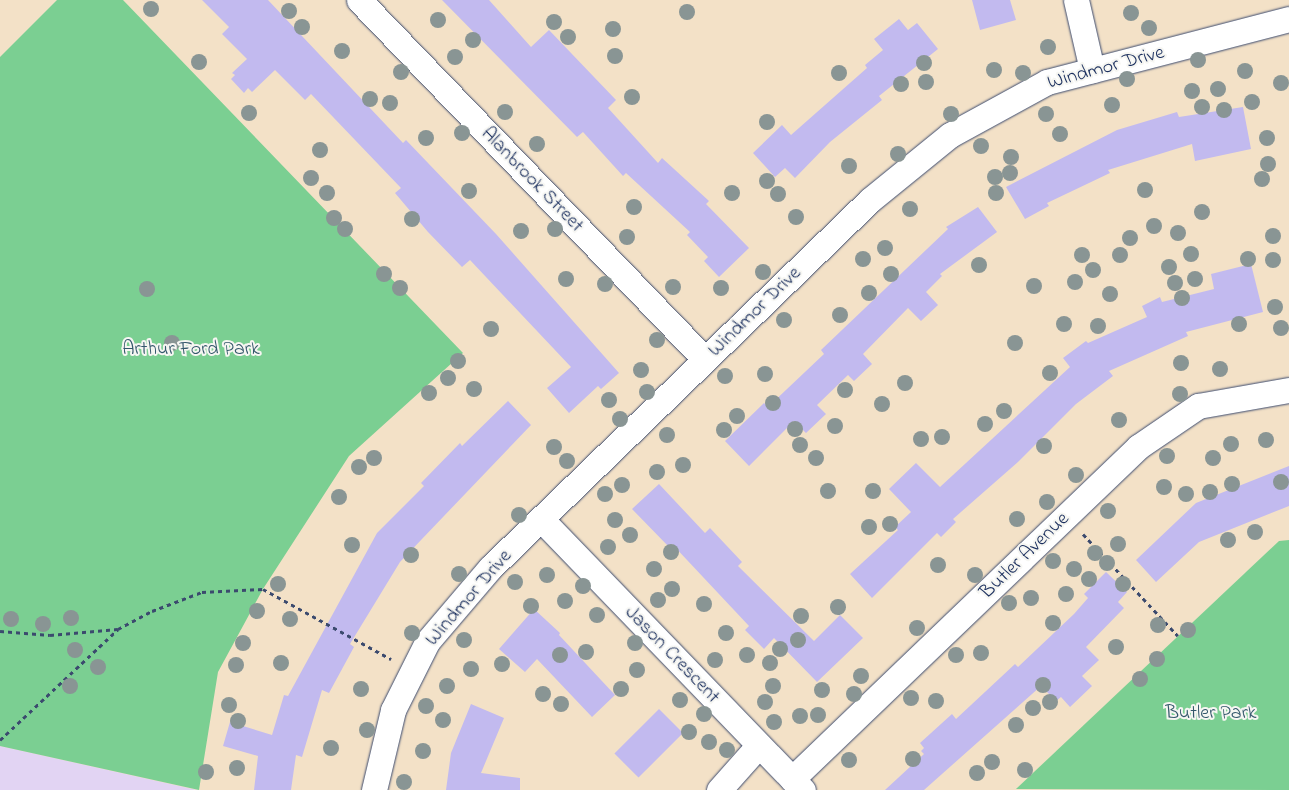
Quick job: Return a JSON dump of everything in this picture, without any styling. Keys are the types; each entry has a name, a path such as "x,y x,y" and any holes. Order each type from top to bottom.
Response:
{"street":[{"name":"Alanbrook Street","path":"359,0 705,360"},
{"path":"1076,0 1092,70"},
{"name":"Windmor Drive","path":"374,790 393,710 427,642 490,568 870,200 950,135 1046,82 1289,20"},
{"name":"Butler Avenue","path":"797,784 1138,447 1198,406 1289,390"},
{"name":"Jason Crescent","path":"541,519 797,784"},
{"path":"719,790 759,745"}],"path":[{"path":"1067,516 1178,636"},
{"path":"0,740 118,629 152,611 202,592 262,588 398,663"},
{"path":"0,631 50,635 118,629"}],"shaded area":[{"path":"0,746 197,790 0,790"}],"green space":[{"name":"Arthur Ford Park","path":"57,0 123,0 463,353 349,456 263,589 218,672 199,790 0,746 0,57"},
{"name":"Butler Park","path":"1289,540 1289,790 1016,789 1279,541"}],"building":[{"path":"202,0 268,0 403,143 406,140 496,234 619,373 601,389 598,386 569,413 547,388 571,367 470,260 462,267 428,232 395,193 401,188 311,94 305,100 275,70 252,92 248,88 244,93 231,79 235,75 232,73 247,59 222,34 229,27"},
{"path":"442,0 489,0 531,47 549,30 616,100 608,108 658,163 662,158 709,201 706,204 749,248 719,277 704,261 708,257 687,235 690,232 626,173 623,176 583,132 577,137"},
{"path":"972,0 1010,0 1016,20 980,30"},
{"path":"899,19 908,30 917,23 938,49 879,96 882,100 830,142 795,178 785,168 775,177 753,153 782,125 791,135 867,68 865,65 883,50 874,39"},
{"path":"1243,107 1251,149 1195,161 1192,144 1108,170 1110,173 1047,203 1049,206 1025,219 1006,187 1117,130 1177,112 1179,117"},
{"path":"978,207 997,232 940,274 942,276 926,292 938,305 921,321 908,308 863,354 872,364 854,381 848,375 817,405 826,414 806,433 794,421 749,466 725,441 764,403 768,407 824,354 821,350 948,229 946,227"},
{"path":"1251,264 1263,312 1186,332 1188,336 1109,371 1113,376 1076,404 1019,461 953,519 956,522 941,537 937,533 872,598 850,574 898,530 895,527 911,512 889,489 916,463 940,487 1070,367 1063,358 1086,341 1088,343 1147,317 1142,306 1160,297 1162,302 1214,289 1211,274"},
{"path":"508,401 531,425 400,562 350,644 354,647 329,693 322,690 302,757 296,755 291,790 254,790 258,756 223,746 230,722 272,735 284,695 288,696 377,533 424,486 421,483 460,443 462,446"},
{"path":"1289,466 1289,506 1199,542 1156,582 1136,560 1196,503"},
{"path":"659,484 705,533 710,528 742,562 738,566 814,641 840,615 863,638 817,682 774,638 764,649 745,630 749,626 672,544 669,547 632,509"},
{"path":"1106,572 1127,592 1118,602 1124,608 1086,647 1099,660 1082,676 1092,686 1070,707 1061,697 1056,701 1041,686 924,790 885,790 924,754 921,751 924,748 920,743 952,714 956,719 1015,664 1018,667 1074,614 1088,598 1084,594"},
{"path":"534,609 560,633 559,635 615,695 592,717 537,659 525,672 499,649"},
{"path":"471,704 504,718 481,773 520,778 520,790 446,790 451,753"},
{"path":"659,709 683,733 638,778 614,754"}]}
